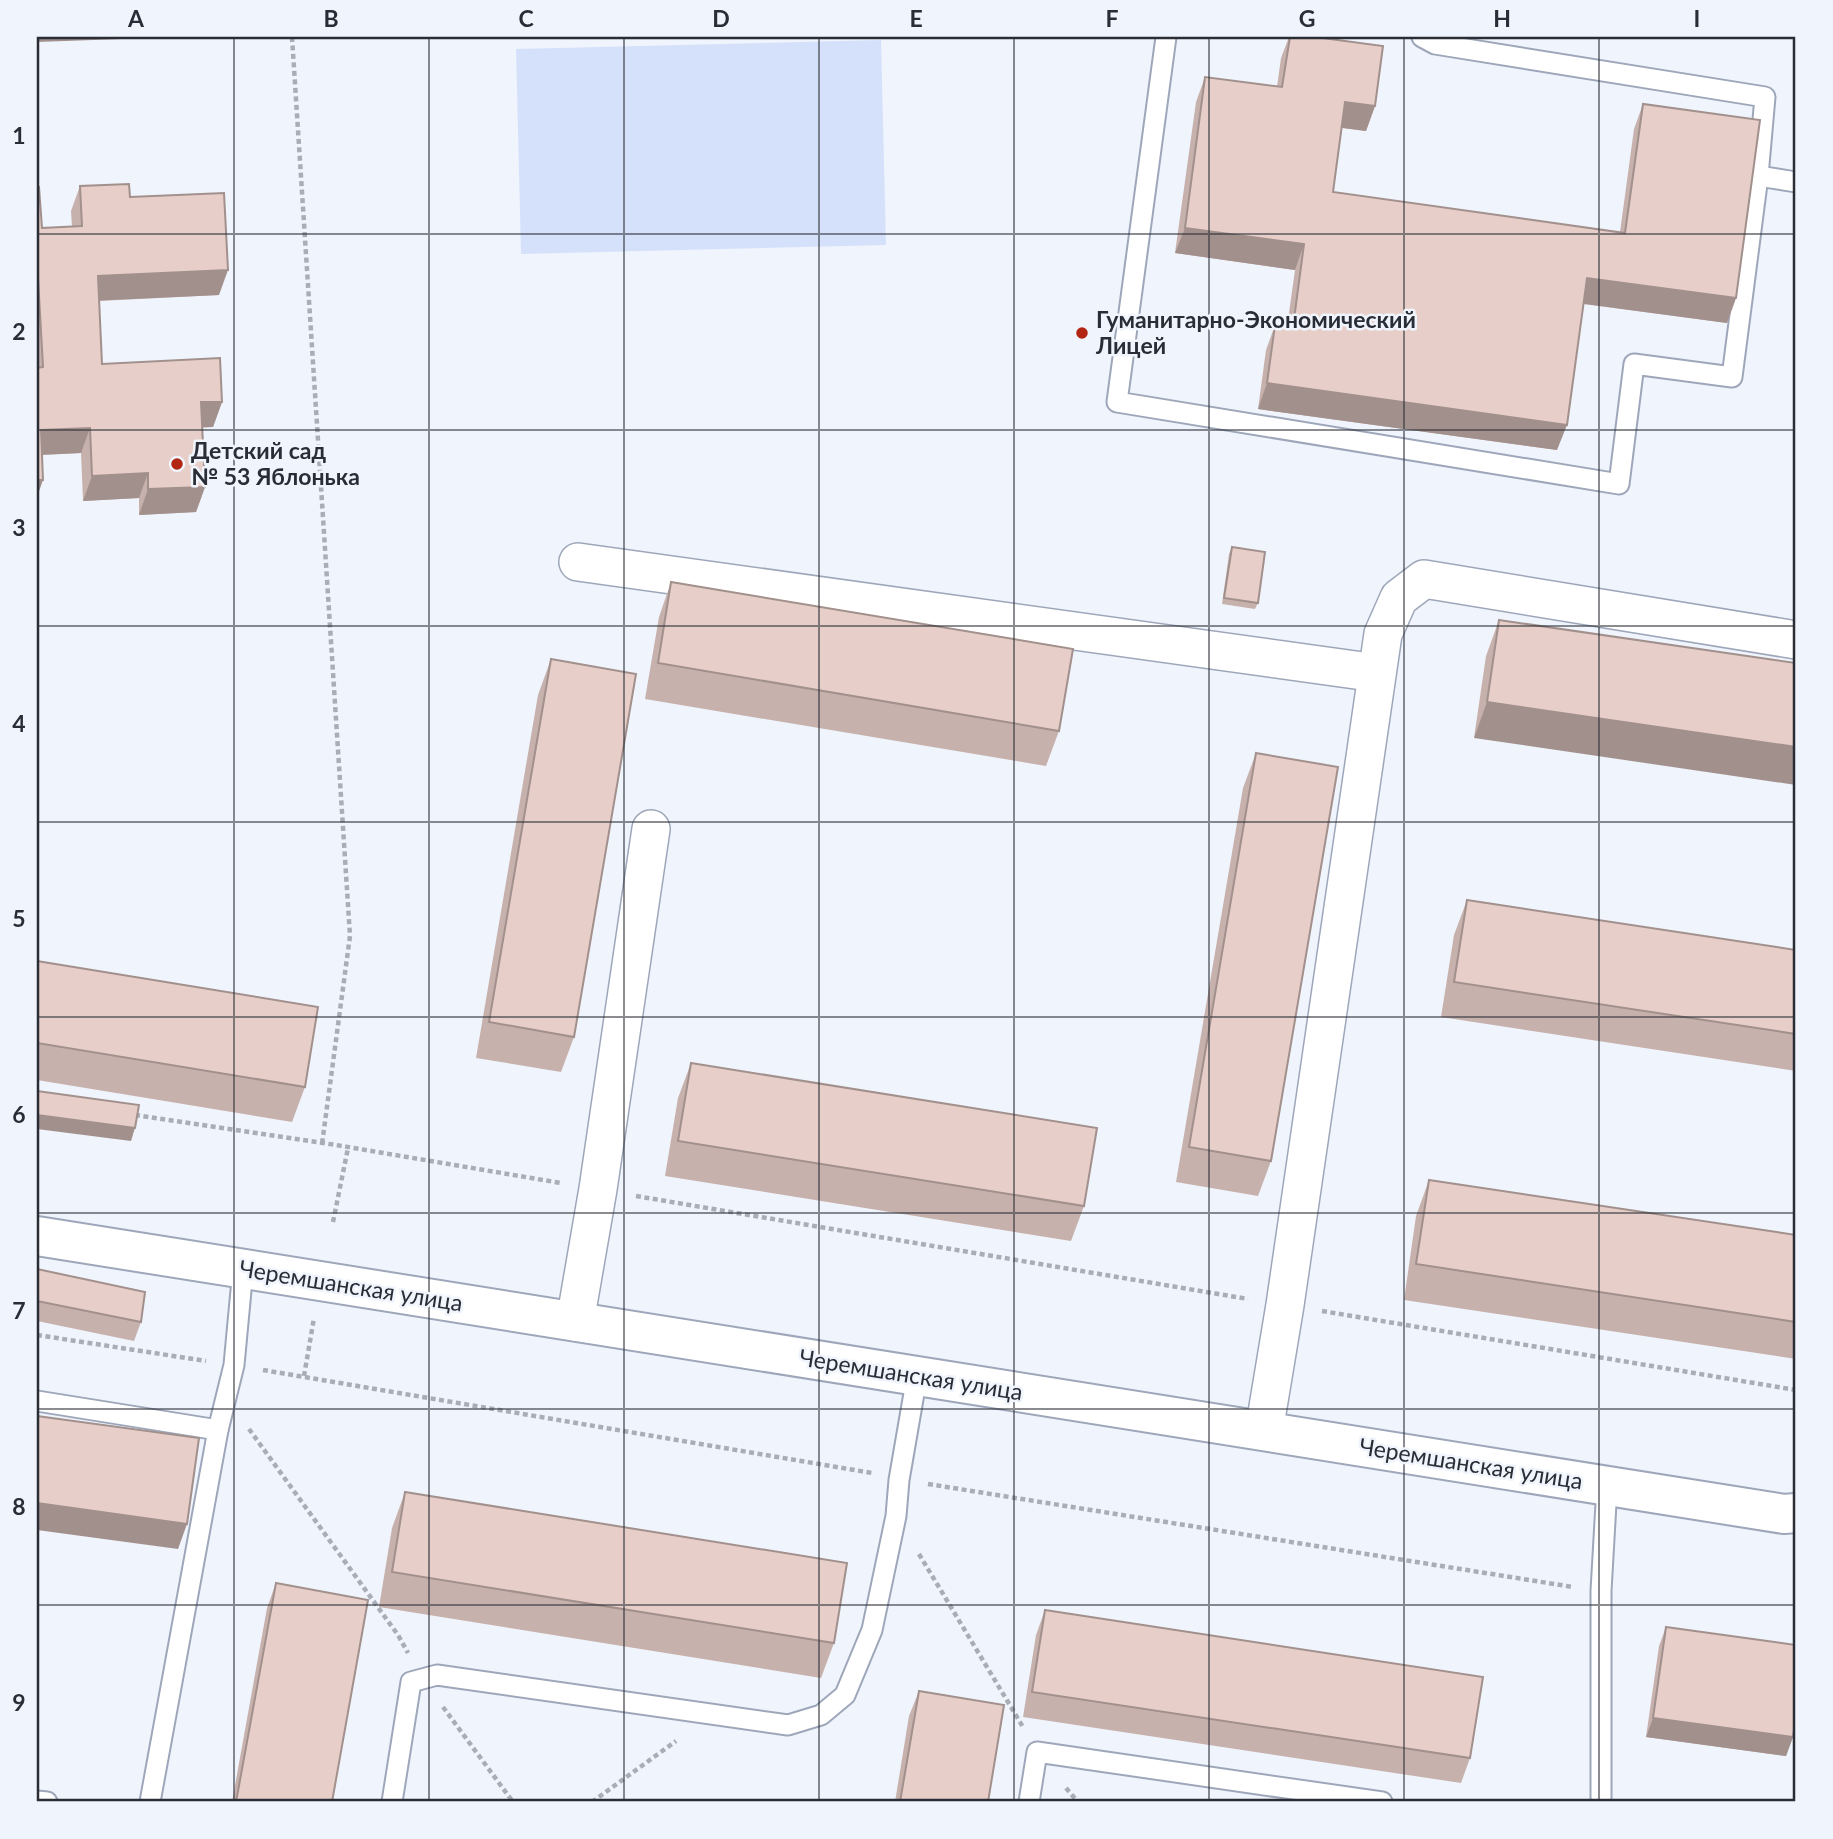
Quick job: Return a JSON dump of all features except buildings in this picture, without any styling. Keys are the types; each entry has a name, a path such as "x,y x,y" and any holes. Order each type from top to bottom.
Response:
{"street":[{"path":"578,562 1377,673"},
{"path":"1265,1431 1383,634 1399,598 1424,579 1796,640"},
{"path":"575,1322 598,1189 651,829"},
{"name":"Черемшанская улица","path":"37,1237 1790,1513"}],"lane":[{"path":"1166,37 1117,402 1619,484 1634,364 1732,377 1758,176 1765,97 1435,44 1422,37"},
{"path":"1758,176 1796,181"},
{"path":"150,1802 218,1430 234,1365 243,1269"},
{"path":"392,1802 411,1682 422,1678 437,1675 788,1725 821,1715 845,1695 872,1630 896,1516 899,1479 917,1376"},
{"path":"37,1401 218,1430"},
{"path":"1601,1802 1601,1591 1607,1486"},
{"path":"1029,1802 1037,1752 1382,1802"},
{"path":"37,1801 47,1802"}],"path":[{"path":"292,37 349,936 322,1144"},
{"path":"132,1115 598,1189 1796,1390"},
{"path":"333,1222 348,1148"},
{"path":"304,1376 315,1317"},
{"path":"37,1335 304,1376 861,1470 899,1479 1601,1591"},
{"path":"226,1397 398,1635 422,1678 513,1802"},
{"path":"861,1470 896,1516 1037,1752 1078,1802"},
{"path":"592,1802 714,1714"}],"shaded area":[{"path":"881,40 886,245 521,254 516,49"}],"place":[{"name":"Гуманитарно-Экономический Лицей","path":"1082,333"},
{"name":"Детский сад № 53 Яблонька","path":"177,464"}]}
